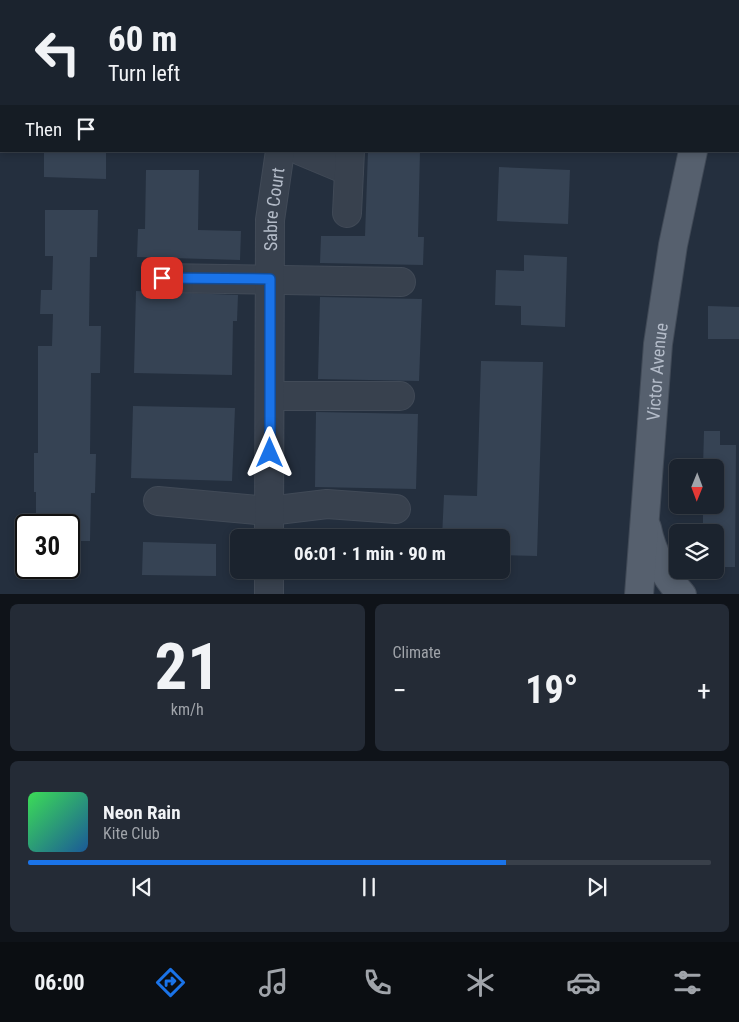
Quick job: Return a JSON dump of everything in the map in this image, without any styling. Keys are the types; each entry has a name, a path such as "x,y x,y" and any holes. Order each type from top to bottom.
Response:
{"main road":[{"name":"Victor Avenue","path":"639,594 658,344 673,245 694,152"},
{"path":"644,511 650,540 666,575 682,594"}],"street":[{"name":"Sabre Court","path":"269,529 270,220 280,152"},
{"path":"306,152 350,161 347,213"},
{"path":"162,278 401,282"},
{"path":"270,396 400,396"},
{"path":"158,501 269,511 327,504 396,509"},
{"path":"269,579 269,594"}],"building":[{"path":"44,152 106,152 106,179 44,177"},
{"path":"368,152 420,152 418,237 424,237 423,265 320,263 321,236 365,236"},
{"path":"499,167 570,170 568,224 497,221"},
{"path":"146,170 199,170 198,230 241,231 240,260 137,257 138,229 145,229"},
{"path":"45,210 98,210 97,257 90,257 89,326 101,326 100,373 91,373 90,454 96,454 95,493 91,493 90,541 80,541 80,514 36,514 34,453 38,453 38,346 52,346 53,314 40,314 41,290 52,290 53,256 45,256"},
{"path":"524,255 567,257 565,327 521,325 521,306 495,305 496,270 524,271"},
{"path":"136,291 238,295 237,321 233,321 232,375 134,373"},
{"path":"320,297 422,299 419,381 318,379"},
{"path":"708,306 739,307 739,339 708,339"},
{"path":"481,361 543,362 537,556 510,555 510,529 442,529 444,495 477,496"},
{"path":"133,406 235,408 232,481 131,478"},
{"path":"316,412 418,414 416,489 315,487"},
{"path":"704,431 720,431 720,445 736,445 735,567 724,567 724,524 703,524 703,514 724,514 724,459 703,459"},
{"path":"143,542 216,544 216,576 142,575"}],"route":[{"path":"162,278 270,279 270,453"}]}
